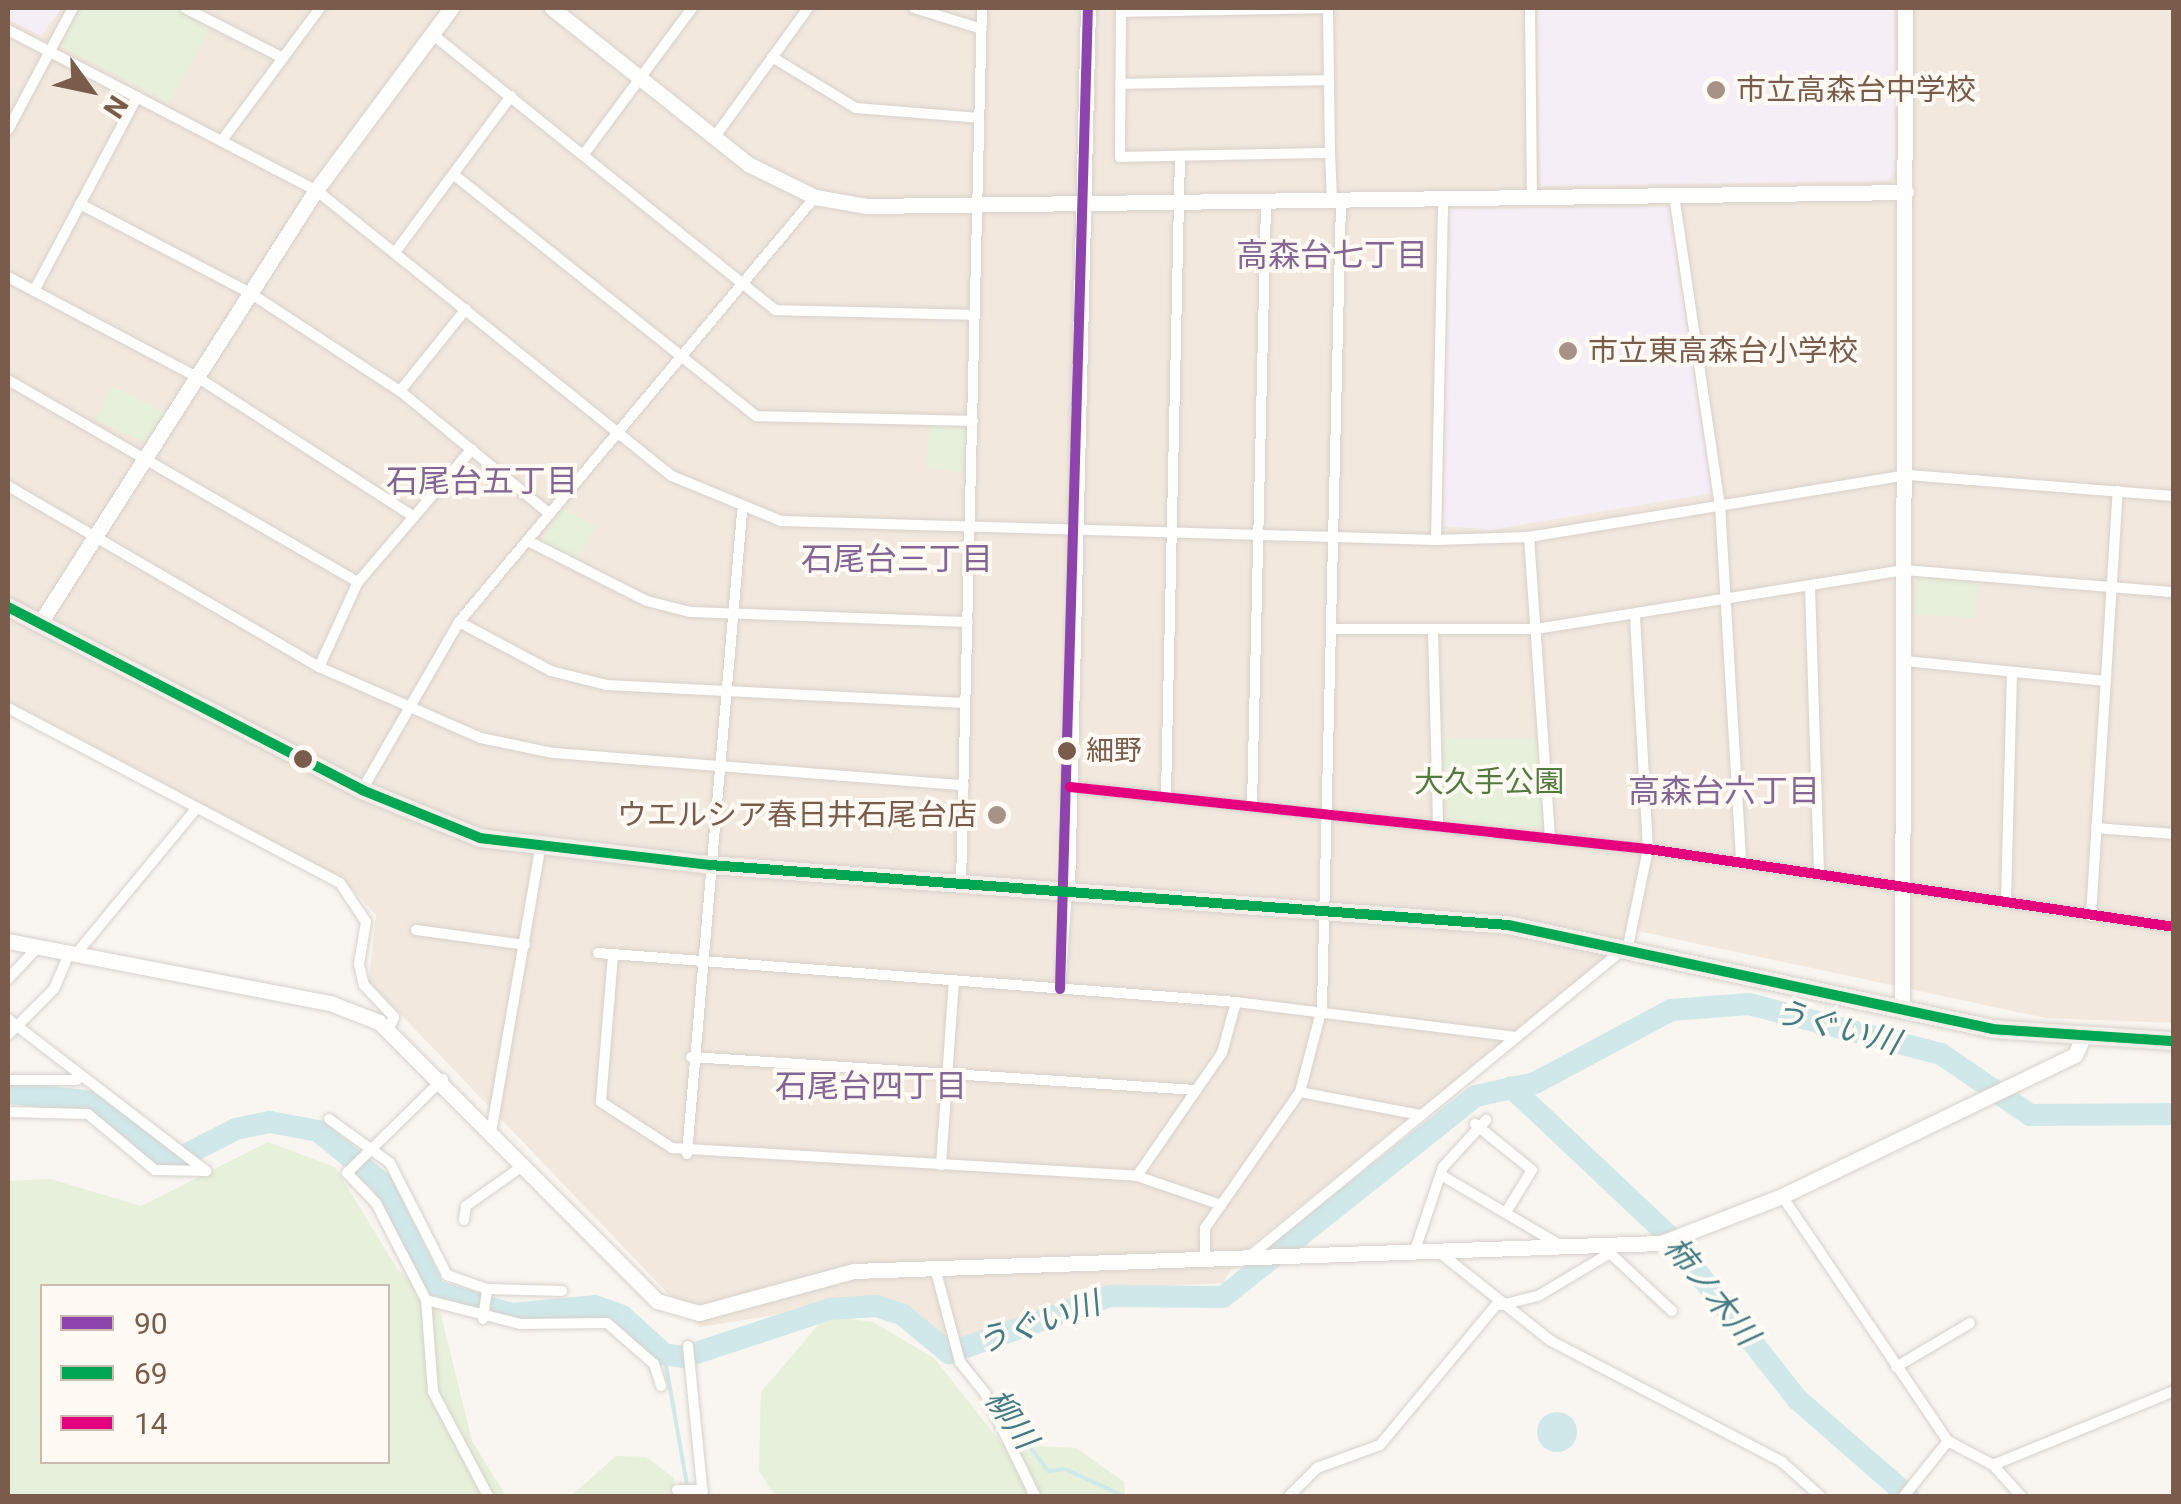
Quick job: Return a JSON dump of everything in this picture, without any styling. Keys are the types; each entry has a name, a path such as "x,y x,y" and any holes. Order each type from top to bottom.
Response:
{"main road":[{"path":"8,606 425,820 540,850 1508,925 1628,946 1902,1010 2082,1039 2174,1041"}],"street":[{"path":"8,130 73,8"},
{"path":"185,8 283,58"},
{"path":"223,140 320,8"},
{"path":"40,623 316,190 451,8"},
{"path":"552,8 570,13 640,79 714,138 815,197 977,206 1906,192"},
{"path":"584,154 692,8"},
{"path":"714,138 808,8"},
{"path":"914,8 982,30"},
{"path":"961,884 982,8"},
{"path":"1060,989 1068,891 1088,8"},
{"path":"1206,1260 1206,1228 1300,1092 1320,1012 1333,538 1336,199 1330,153 1328,8 1121,10 1120,157 1330,153"},
{"path":"1530,8 1532,197"},
{"path":"1902,1010 1907,476 1905,8"},
{"path":"8,30 316,190 672,476 742,512 818,526 1436,540 1529,537 1907,476 2174,496"},
{"path":"432,34 775,310 974,315"},
{"path":"772,57 856,108 979,118"},
{"path":"1120,84 1330,80"},
{"path":"34,291 137,96"},
{"path":"396,251 510,96"},
{"path":"1166,796 1180,156"},
{"path":"454,174 756,416 973,421"},
{"path":"1674,195 1720,504 1741,863"},
{"path":"362,790 459,622 815,197"},
{"path":"1436,540 1443,199"},
{"path":"1252,806 1266,203"},
{"path":"80,204 250,294 400,391 550,514"},
{"path":"8,277 197,376 414,517"},
{"path":"400,391 466,309"},
{"path":"8,380 148,453 358,582"},
{"path":"319,668 358,582 472,450"},
{"path":"8,486 97,533 319,668 408,708 517,748 964,785"},
{"path":"2091,916 2118,491"},
{"path":"687,1154 699,961 721,766 742,512"},
{"path":"1529,537 1550,839"},
{"path":"528,541 647,601 733,616 968,622"},
{"path":"1331,628 1536,628 1904,570 2174,592"},
{"path":"1810,586 1819,874"},
{"path":"1264,1256 1421,1115 1628,946 1648,849 1635,614"},
{"path":"459,622 580,680 965,702"},
{"path":"1433,630 1438,825"},
{"path":"1905,661 2106,681"},
{"path":"2006,902 2012,672"},
{"path":"8,708 340,883 366,922 359,964 364,985 394,1017 389,1029"},
{"path":"1070,787 1648,849 2174,927"},
{"path":"12,1032 54,990 72,954 196,809"},
{"path":"2096,828 2174,834"},
{"path":"492,1127 540,850"},
{"path":"416,930 525,945"},
{"path":"8,940 330,1003 389,1029 674,1309 712,1312 854,1271 1563,1247 1610,1250 1688,1235 1782,1196 2075,1055 2082,1039"},
{"path":"8,979 38,947"},
{"path":"598,953 1236,1002 1517,1037"},
{"path":"614,955 601,1102 687,1154 1138,1176 1220,1205"},
{"path":"941,1165 954,981"},
{"path":"1138,1176 1222,1053 1236,1002"},
{"path":"8,1019 12,1032 206,1171 155,1170 88,1114 8,1112"},
{"path":"691,1056 1196,1090"},
{"path":"444,1079 352,1168 426,1300 433,1392 488,1496"},
{"path":"8,1080 78,1080"},
{"path":"1300,1092 1421,1115"},
{"path":"329,1119 371,1146 422,1216 447,1275 486,1289 562,1292"},
{"path":"1414,1253 1441,1174 1480,1122 1532,1170 1508,1209"},
{"path":"464,1220 466,1206 525,1164"},
{"path":"1441,1174 1508,1209 1563,1247"},
{"path":"1782,1196 1948,1441 1993,1465 2021,1496"},
{"path":"1289,1496 1317,1468 1380,1445 1500,1304 1538,1296 1610,1250"},
{"path":"1610,1250 1672,1312"},
{"path":"1439,1252 1500,1304 1604,1372 1782,1462 1820,1496"},
{"path":"935,1268 960,1362 985,1392 1035,1496"},
{"path":"483,1319 486,1289"},
{"path":"426,1300 483,1319 607,1323 654,1364 661,1386"},
{"path":"1896,1367 1970,1323"},
{"path":"677,1490 703,1493 688,1346"},
{"path":"1993,1465 2174,1391"},
{"path":"1904,1496 1948,1441"}],"shaded area":[{"path":"8,8 2173,8 2173,1023 2046,1018 1638,931 1242,1253 1223,1283 1116,1289 949,1348 910,1314 868,1300 700,1327 369,981 376,915 343,879 8,701"},
{"path":"8,8 62,8 41,36 8,19"},
{"name":"市立高森台中学校","path":"1537,8 1894,8 1895,173 1887,181 1540,186"},
{"name":"市立東高森台小学校","path":"1669,207 1713,493 1490,530 1443,526 1449,209"}],"green space":[{"path":"79,8 174,8 211,27 169,103 61,46"},
{"path":"113,386 165,413 146,442 95,419"},
{"path":"930,425 967,429 962,472 926,468"},
{"path":"564,508 595,527 577,560 541,541"},
{"path":"1917,577 1978,581 1975,618 1914,614"},
{"name":"大久手公園","path":"1442,738 1538,739 1544,828 1448,822"},
{"path":"268,1142 335,1167 398,1270 438,1303 472,1441 506,1496 8,1496 8,1181 51,1179 141,1206"},
{"path":"826,1316 873,1322 934,1358 1002,1444 1076,1448 1124,1482 1125,1496 775,1496 759,1471 761,1392"},
{"path":"616,1456 646,1457 674,1478 674,1496 571,1496"}],"water":[{"path":"1557,1412 1571,1418 1577,1432 1571,1446 1557,1452 1543,1446 1537,1432 1543,1418"}],"waterway":[{"name":"うぐい川","path":"8,1093 96,1102 169,1163 236,1129 270,1122 318,1131 382,1183 435,1291 511,1314 595,1306 622,1316 664,1354 684,1357 830,1309 876,1306 903,1315 949,1353 1110,1296 1223,1297 1476,1096 1535,1083 1671,1010 1749,1004 1941,1054 2030,1115 2174,1114"},
{"name":"柿ノ木川","path":"1511,1087 1668,1235 1797,1399 1908,1496"},
{"path":"664,1354 689,1496"},
{"name":"柳川","path":"966,1362 1048,1471 1065,1469 1124,1496"}],"transit line":[{"name":"90","path":"1060,989 1088,8"},
{"name":"69","path":"8,607 362,790 480,838 710,865 1508,925 1992,1029 2174,1041"},
{"name":"14","path":"1070,787 1648,849 2174,927"}],"place":[{"name":"市立高森台中学校","path":"1716,90"},
{"name":"市立東高森台小学校","path":"1568,351"},
{"name":"細野","path":"1067,751"},
{"name":"ウエルシア春日井石尾台店","path":"997,815"}],"district":[{"name":"高森台七丁目","path":"1332,255"},
{"name":"石尾台五丁目","path":"482,481"},
{"name":"石尾台三丁目","path":"897,559"},
{"name":"高森台六丁目","path":"1724,791"},
{"name":"石尾台四丁目","path":"871,1086"}]}
